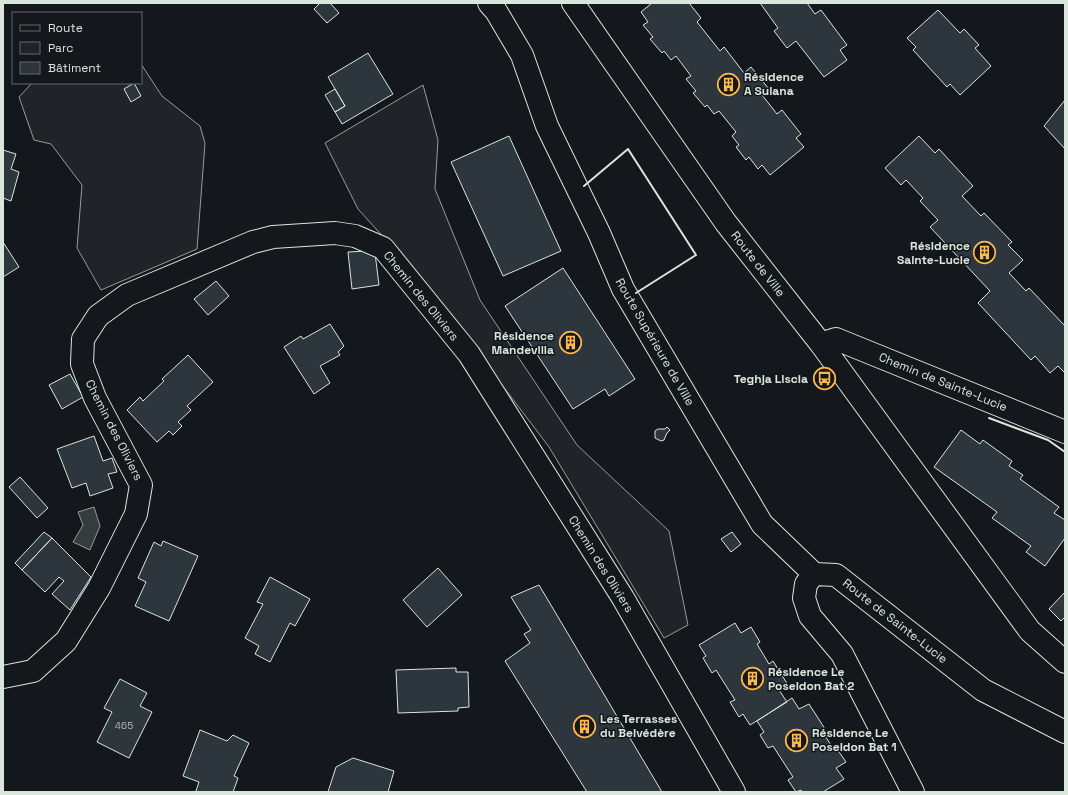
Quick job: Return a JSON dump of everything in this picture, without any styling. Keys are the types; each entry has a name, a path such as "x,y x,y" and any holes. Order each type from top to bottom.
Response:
{"street":[{"name":"Route Supérieure de Ville","path":"489,3 496,11 522,55 547,126 599,233 623,290 762,524 814,574"},
{"name":"Route de Ville","path":"573,3 726,223 821,344 1030,631 1065,662"},
{"name":"Chemin des Oliviers","path":"3,677 33,671 66,641 99,588 136,514 141,485 95,398 82,364 83,339 98,316 127,296 253,242 281,237 335,233 348,235 383,248 469,354 623,598 734,792"},
{"name":"Chemin de Sainte-Lucie","path":"821,344 836,339 1065,432"},
{"name":"Route de Sainte-Lucie","path":"814,574 836,575 983,690 1065,732"},
{"path":"814,574 806,584 804,598 810,616 842,654 913,792"}],"green space":[{"path":"142,66 162,96 200,126 205,143 197,249 101,290 77,248 82,185 51,144 34,140 19,97 31,84 142,84"},
{"path":"423,85 438,140 435,189 480,300 577,445 669,531 688,625 664,638 549,447 424,282 358,209 325,143"}],"shaded area":[{"path":"94,507 100,526 90,550 73,542 83,525 78,512"}],"building":[{"path":"320,3 330,3 339,13 327,23 314,9"},
{"name":"Résidence A Sulana","path":"652,3 689,3 701,18 697,22 720,51 724,47 744,73 751,67 769,89 762,95 777,114 782,110 801,134 796,138 804,147 770,175 762,165 758,169 749,157 746,160 736,147 739,145 732,136 736,132 719,111 714,114 707,105 705,107 693,93 696,91 686,79 691,76 676,56 671,60 664,51 662,53 650,39 653,37 643,25 648,22 641,12"},
{"path":"760,3 807,3 815,14 821,10 847,45 840,50 847,60 824,77 796,41 787,48 774,31 778,28"},
{"path":"938,10 960,33 964,29 979,45 975,48 991,66 960,95 950,84 947,87 913,50 916,47 907,38"},
{"path":"368,53 393,94 342,124 335,112 345,106 328,77"},
{"path":"135,84 141,96 131,102 124,89"},
{"path":"335,89 345,106 335,112 325,95"},
{"path":"1065,100 1065,149 1044,126"},
{"path":"509,136 561,251 503,276 451,162"},
{"name":"Résidence Sainte-Lucie","path":"919,136 935,153 939,149 973,186 962,196 981,216 984,213 1012,242 1008,245 1023,260 1009,273 1026,291 1029,288 1065,326 1065,373 1058,366 1050,373 1035,356 1031,360 978,303 990,291 930,227 938,220 920,201 923,198 906,180 901,185 885,168"},
{"path":"3,150 16,154 11,169 19,172 11,201 3,198"},
{"path":"3,242 19,267 3,277"},
{"path":"366,251 375,253 379,285 352,289 348,252"},
{"name":"Résidence Mandevilla","path":"563,268 635,379 609,396 605,389 573,409 505,306"},
{"path":"216,281 229,296 208,315 194,299"},
{"path":"330,324 344,346 338,352 340,355 320,366 330,383 314,394 284,347 301,336 303,339"},
{"path":"188,355 213,382 187,406 191,410 178,422 182,426 173,435 169,431 157,442 127,410 140,397 143,401 164,381 162,379"},
{"path":"70,374 83,397 62,409 49,385"},
{"path":"667,427 670,430 664,440 661,441 655,438 655,431 658,429 665,429"},
{"path":"961,430 980,444 983,440 1012,461 1009,466 1023,475 1020,479 1059,507 1054,513 1065,520 1065,538 1045,566 1026,552 1031,546 992,518 997,512 934,467"},
{"path":"94,436 103,461 112,458 117,472 108,474 113,488 90,496 86,483 72,488 57,449"},
{"path":"20,477 48,508 37,518 9,487"},
{"path":"44,532 52,538 22,570 15,563"},
{"path":"732,532 741,544 731,552 721,539"},
{"path":"52,538 91,577 70,610 52,594 64,581 59,577 45,592 22,570"},
{"path":"163,541 198,556 169,621 135,606 146,582 138,578 154,542 161,546"},
{"path":"438,568 462,595 427,627 403,600"},
{"path":"270,577 310,599 295,626 290,623 270,662 255,654 259,646 245,638 263,604 257,602"},
{"name":"Les Terrasses du Belvédère","path":"539,585 662,792 587,792 505,661 530,643 524,634 531,630 511,597"},
{"path":"1065,592 1065,617 1061,621 1049,609"},
{"name":"Résidence Le Poseidon Bat 2","path":"735,623 741,633 751,627 760,642 757,644 769,664 773,661 788,685 779,690 787,702 750,725 743,714 739,717 730,702 735,700 716,670 712,673 703,658 706,656 699,645"},
{"path":"456,668 456,672 468,672 469,707 458,708 458,711 398,713 396,670"},
{"path":"120,679 147,693 140,706 152,712 129,758 97,742 112,712 104,708"},
{"name":"Résidence Le Poseidon Bat 1","path":"792,698 799,709 809,704 825,729 822,731 834,750 837,749 846,762 836,768 844,779 823,792 802,792 801,790 796,792 788,780 793,777 773,746 768,748 760,735 764,732 757,721"},
{"path":"200,730 227,741 233,735 249,743 234,776 238,778 233,792 197,792 199,782 183,776"},
{"path":"353,758 394,771 388,792 328,792 336,767"}],"wall":[{"path":"584,186 628,149 696,255 636,293"},
{"path":"989,418 1048,440 1065,452"}],"place":[{"name":"Résidence A Sulana","path":"728,84"},
{"name":"Résidence Sainte-Lucie","path":"985,253"},
{"name":"Résidence Mandevilla","path":"570,343"},
{"name":"Teghja Liscia","path":"824,379"},
{"name":"Résidence Le Poseidon Bat 2","path":"753,679"},
{"name":"Les Terrasses du Belvédère","path":"584,726"},
{"name":"Résidence Le Poseidon Bat 1","path":"796,740"}]}
